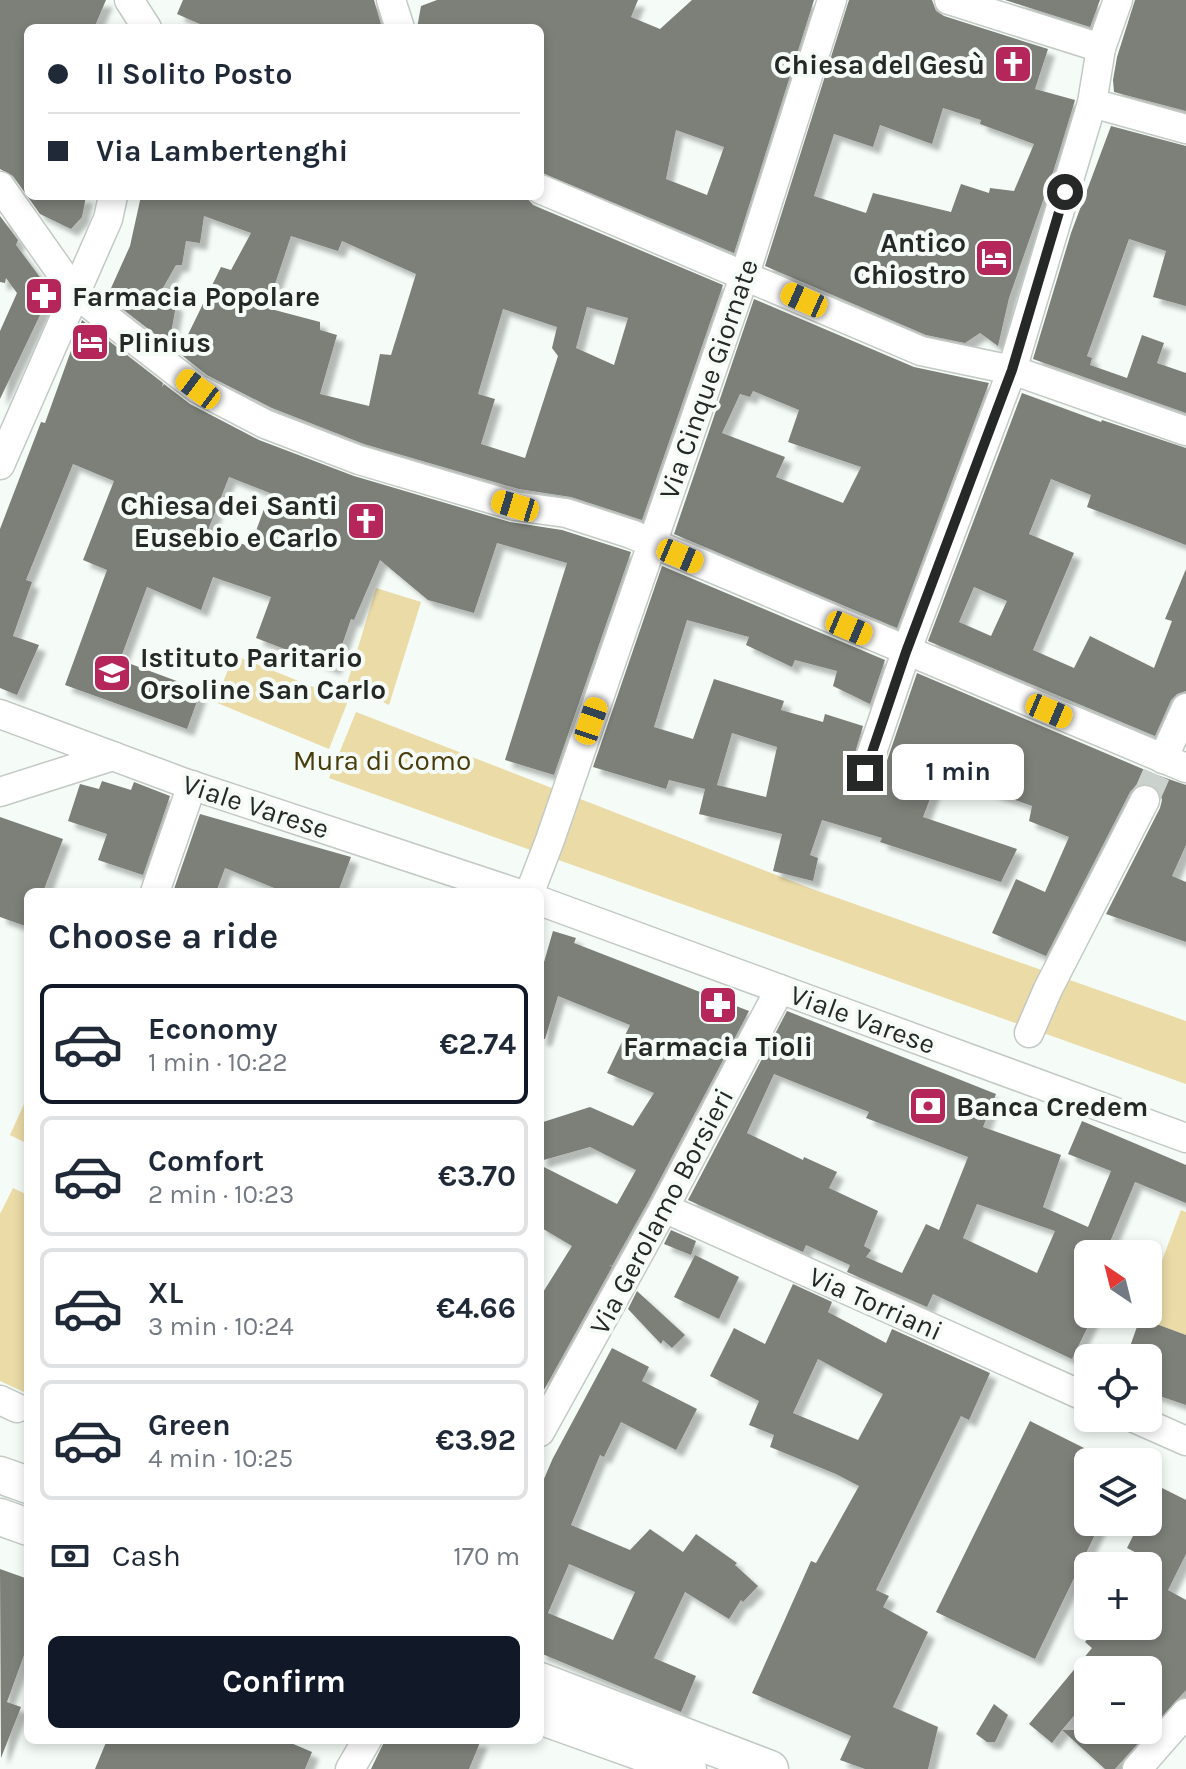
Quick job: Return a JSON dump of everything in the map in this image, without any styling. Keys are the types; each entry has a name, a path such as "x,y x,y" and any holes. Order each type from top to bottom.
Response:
{"main road":[{"path":"0,1475 24,1484"},
{"path":"0,1517 24,1526"},
{"path":"544,1683 770,1769"},
{"path":"544,1717 688,1769"}],"street":[{"path":"129,0 146,24"},
{"path":"150,24 153,0"},
{"path":"391,0 399,24"},
{"name":"Via Cinque Giornate","path":"531,888 745,274 832,0"},
{"path":"949,0 1101,48"},
{"path":"865,773 906,652 1012,370 1092,103 1101,48 1118,0"},
{"path":"1092,103 1186,129"},
{"path":"0,186 76,294 198,389 265,424 359,460 515,506 566,513 631,534 1175,764 1186,708"},
{"path":"544,191 921,351 1012,370 1186,431"},
{"path":"0,465 108,219 112,200"},
{"name":"Viale Varese","path":"0,714 192,785 502,888"},
{"path":"0,792 113,756"},
{"path":"156,888 192,785"},
{"path":"1029,1033 1048,989 1145,800"},
{"name":"Viale Varese","path":"544,902 1186,1138"},
{"name":"Via Gerolamo Borsieri","path":"544,1425 780,989"},
{"name":"Via Torriani","path":"664,1208 1074,1392"},
{"path":"1162,1430 1186,1441"},
{"path":"1137,1769 1186,1713"},
{"path":"350,1769 365,1744"}],"green space":[{"path":"376,588 421,602 389,705 347,684"},
{"path":"234,655 348,701 329,749 215,702"},
{"name":"Mura di Como","path":"356,712 815,890 1186,1021 1186,1084 329,778"},
{"path":"24,1104 24,1142 10,1135"},
{"path":"13,1188 24,1193 24,1392 0,1381 0,1214"},
{"path":"1181,1210 1186,1212 1186,1335 1162,1326 1162,1261"}],"building":[{"path":"0,0 106,0 96,24 24,24 24,191 13,176 0,169"},
{"path":"183,0 374,0 381,24 200,24 177,14"},
{"path":"437,0 638,0 631,17 660,29 692,0 814,0 734,253 544,174 544,24 418,24 421,6","holes":["676,130 724,147 707,195 666,179"]},
{"path":"849,0 932,0 936,11 944,16 1048,49 1035,89 1075,100 1009,298 998,346 980,333 965,343 926,335 765,266","holes":["943,108 981,120 980,124 1034,144 1014,191 990,188 989,193 961,184 951,212 873,193 866,213 814,196 834,134 873,147 880,125 932,144"]},
{"path":"1005,0 1100,0 1090,27"},
{"path":"1135,0 1186,0 1186,111 1114,92 1117,57"},
{"path":"1111,126 1186,146 1186,306 1153,297 1166,251 1129,239 1087,356 1092,358 1090,365 1127,378 1142,335 1164,343 1157,363 1186,373 1186,413 1033,359 1071,233"},
{"path":"30,200 85,200 82,217 71,229 40,214"},
{"path":"140,200 529,200 533,205 723,285 642,520 571,497 519,489 364,444 272,408 207,375 179,353 221,267 231,270 251,233 204,216 200,243 186,241 182,265 176,265 160,293 176,305 169,345 107,297 130,246","holes":["291,236 338,251 342,241 416,274 391,355 380,354 369,406 320,394 337,335 320,330 320,322 267,308","587,307 628,318 614,365 576,348","503,309 557,327 552,348 558,356 525,458 481,444 495,399 478,394"]},
{"path":"0,216 18,240 16,245 51,292 0,399 0,331 17,293 6,278 5,283 0,282"},
{"path":"754,299 914,367 989,383 897,628 674,534","holes":["753,391 799,410 788,442 861,467 843,503 776,477 785,457 722,433 740,394 750,397"]},
{"path":"82,320 163,383 162,387 164,384 190,404 259,440 354,476 510,522 562,530 631,552 554,775 505,760 567,563 497,543 474,613 428,600 380,560 354,620 351,619 334,668 256,638 271,597 213,577 201,610 147,587 120,660 201,690 187,729 65,685 107,570 83,560 114,481 73,464 26,580 32,582 13,636 39,645 17,695 0,688 0,529 41,422 45,423","holes":["229,477 270,493 250,547 208,530"]},
{"path":"1022,393 1186,448 1186,545 1087,507 1091,495 1051,479 1029,534 1074,553 1033,650 1074,668 1090,636 1154,668 1172,621 1165,619 1186,569 1186,691 1171,700 1155,736 928,641","holes":["974,587 1007,601 991,636 959,622"]},
{"path":"662,566 885,660 870,704 833,686 837,671 795,660 792,667 746,645 749,637 687,620 654,727 693,739 714,679 784,701 781,710 823,722 825,714 863,726 848,776 853,785 869,789 877,785 881,778 917,673 1186,785 1186,845 1172,876 1186,882 1186,942 1106,914 1160,808 1160,792 1152,785 1136,785 1130,792 1046,956 992,933 1016,879 1045,892 1069,837 1029,821 1032,806 940,773 923,817 1017,849 1001,882 880,842 882,838 822,820 810,855 818,858 813,881 773,871 782,834 699,814 705,789 669,780 666,789 593,767","holes":["732,733 777,747 766,797 717,785"]},
{"path":"102,781 131,790 134,782 170,796 143,875 98,860 107,834 68,821 80,784 99,789"},
{"path":"200,814 351,857 339,888 274,888 225,868 218,888 174,888"},
{"path":"0,817 63,839 45,888 24,888 24,926 0,917"},
{"path":"553,931 576,938 574,943 749,1011 544,1390 544,1291 572,1246 544,1229 544,1167 617,1204 636,1170 590,1147 544,1160 544,1122 590,1107 633,1126 654,1093 607,1073 630,1025 558,996 544,1039 544,962"},
{"path":"787,1011 996,1094 983,1127 1061,1155 1043,1207 1088,1227 1111,1171 1068,1154 1082,1121 1186,1165 1186,1203 1135,1182 1111,1240 1074,1240 1074,1328 1087,1328 1079,1344 1074,1344 1072,1359 933,1294 927,1307 847,1272 850,1265 806,1245 803,1252 688,1200","holes":["774,1074 869,1112 866,1118 968,1157 939,1230 926,1224 902,1273 866,1257 871,1250 864,1246 878,1211 829,1188 837,1172 804,1157 803,1160 747,1133","977,1204 1055,1231 1037,1273 963,1238"]},
{"path":"671,1230 696,1241 691,1255 664,1244"},
{"path":"695,1255 739,1277 719,1319 674,1297"},
{"path":"793,1284 832,1302 828,1312 886,1343 892,1329 990,1373 969,1420 961,1416 876,1590 889,1596 883,1607 928,1632 893,1707 938,1727 928,1769 865,1769 840,1760 851,1736 752,1693 811,1561 816,1563 859,1486 770,1447 774,1435 749,1425 759,1401 710,1376 734,1328 765,1344","holes":["818,1359 883,1394 858,1440 793,1413"]},
{"path":"637,1291 685,1335 672,1348 663,1340 661,1344 628,1309"},
{"path":"1162,1326 1186,1335 1186,1405 1162,1397 1162,1344 1131,1344 1136,1328"},
{"path":"612,1348 649,1367 642,1381 697,1409 676,1450 621,1422 604,1457 600,1455 571,1525 630,1550 650,1529 683,1552 696,1534 737,1563 735,1565 758,1586 743,1602 741,1600 729,1619 685,1592 654,1658 696,1676 681,1712 544,1655 544,1479","holes":["569,1564 635,1592 613,1640 548,1613"]},
{"path":"1030,1421 1084,1448 1074,1448 1074,1536 1094,1536 1087,1552 1074,1552 1074,1578 1035,1659 936,1612"},
{"path":"1162,1488 1186,1500 1186,1554 1168,1590 1186,1600 1186,1690 1162,1717 1162,1656 1085,1656 1092,1648 1085,1642 1087,1640 1162,1640 1162,1552 1135,1552 1127,1548 1133,1536 1162,1536"},
{"path":"0,1569 24,1578 24,1655 7,1702 21,1707 1,1758"},
{"path":"1074,1670 1074,1716 1052,1743 1029,1724"},
{"path":"994,1704 1008,1715 995,1742 987,1742 976,1734"},
{"path":"1062,1730 1074,1730 1074,1741"},
{"path":"105,1744 293,1744 312,1752 305,1769 95,1769"},
{"path":"383,1744 479,1744 469,1769 371,1769"},
{"path":"1077,1744 1137,1744 1115,1769 1105,1769"}],"tunnel":[{"path":"1145,800 1163,759"}],"place":[{"name":"Chiesa del Gesù","path":"1013,64"},
{"name":"Antico Chiostro","path":"994,258"},
{"name":"Farmacia Popolare","path":"44,296"},
{"name":"Plinius","path":"90,342"},
{"name":"Chiesa dei Santi Eusebio e Carlo","path":"366,521"},
{"name":"Istituto Paritario Orsoline San Carlo","path":"112,673"},
{"name":"Farmacia Tioli","path":"718,1005"},
{"name":"Banca Credem","path":"928,1106"}],"route":[{"path":"865,773 906,652 1012,370 1065,192"}]}
